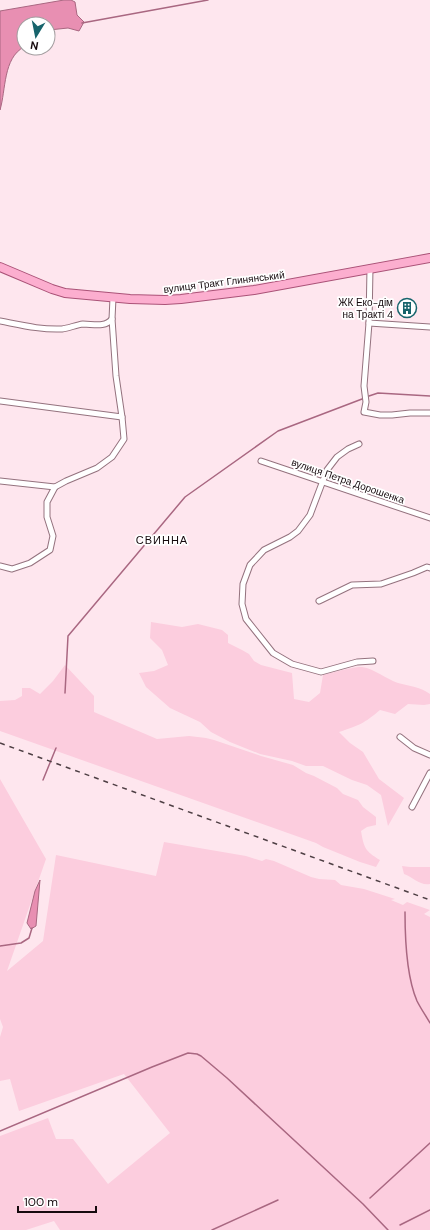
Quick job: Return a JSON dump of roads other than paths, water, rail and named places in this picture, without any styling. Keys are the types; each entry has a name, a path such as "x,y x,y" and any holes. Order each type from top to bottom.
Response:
{"main road":[{"name":"вулиця Тракт Глинянський","path":"0,267 65,293 147,300 181,299 254,290 430,258"}],"street":[{"path":"370,268 369,323 364,386 366,402 364,412 380,416 430,413"},
{"path":"0,566 12,569 30,563 50,550 53,536 48,516 47,502 55,487 97,468 112,457 124,439 116,376 112,319 113,298"},
{"path":"0,321 42,329 64,329 82,324 103,325 112,319"},
{"path":"369,323 430,326"},
{"path":"0,400 122,417"},
{"path":"359,444 348,449 337,457 327,470 310,515 298,531 290,537 264,550 250,565 243,584 242,604 246,619 273,653 292,664 321,672 357,662 373,661"},
{"name":"вулиця Петра Дорошенка","path":"261,461 430,518"},
{"path":"0,481 55,487"},
{"path":"319,601 352,585 381,584 427,567 430,568"},
{"path":"400,737 414,748 430,755"},
{"path":"412,807 430,773"}],"waterway":[{"path":"82,23 208,0"},
{"path":"369,396 378,393 430,396"},
{"path":"65,693 68,636 185,497 278,431 362,399"},
{"path":"43,780 56,748"},
{"path":"405,912 406,945 411,981 417,1001 430,1023"},
{"path":"0,946 21,943 29,938 32,928"},
{"path":"0,1131 152,1067 188,1053 197,1054 227,1078 363,1204 388,1230"},
{"path":"370,1198 430,1143"},
{"path":"212,1230 278,1200"},
{"path":"400,1225 430,1210"}],"railway":[{"path":"0,743 430,900"}],"place":[{"name":"ЖК Еко-дім на Тракті 4","path":"407,308"}],"district":[{"name":"СВИННА","path":"162,540"}]}
